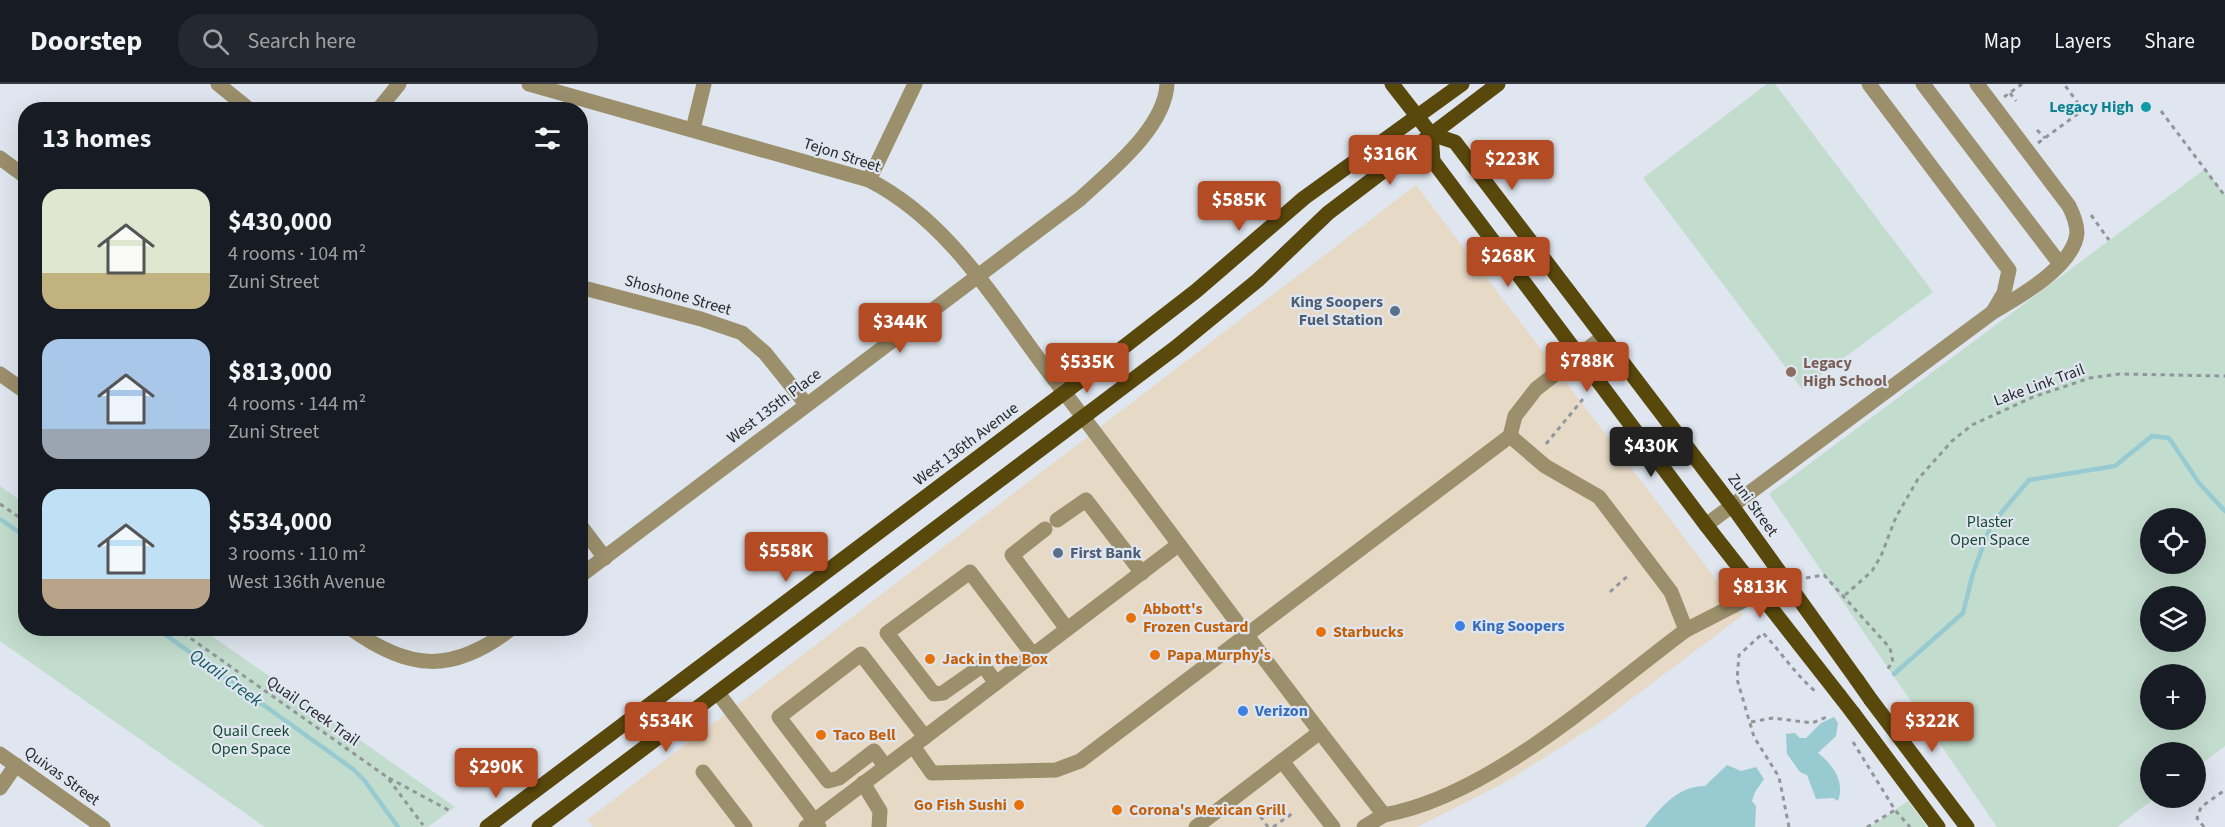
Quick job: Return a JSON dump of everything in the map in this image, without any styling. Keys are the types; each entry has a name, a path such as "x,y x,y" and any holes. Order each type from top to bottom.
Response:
{"main road":[{"name":"Zuni Street","path":"1392,84 1431,134 1455,142 1732,506 1871,700 1967,827"},
{"name":"West 136th Avenue","path":"487,827 1065,392 1196,291 1304,198 1462,84"},
{"path":"539,827 1220,313 1328,213 1498,84"},
{"path":"1431,134 1433,161 1938,827"}],"street":[{"path":"218,84 240,102"},
{"path":"384,102 399,84"},
{"name":"Tejon Street","path":"529,84 869,180 893,192 923,214 976,276 1065,392 1178,545 1384,815"},
{"path":"693,129 704,84"},
{"path":"869,180 915,84"},
{"path":"1869,84 2009,270 2004,293 1993,312"},
{"path":"1923,84 2060,264"},
{"path":"1707,525 1993,312 2022,296 2060,264 2072,248 2077,233 2069,206 1977,84"},
{"name":"West 135th Place","path":"588,570 976,276 1080,200 1152,126 1167,88"},
{"path":"0,159 18,171"},
{"name":"Shoshone Street","path":"588,289 701,318 742,333 765,353 806,404"},
{"path":"885,766 874,751 839,778 828,781 779,717 861,654 919,741 932,772 1056,770 1080,761 1510,436 1515,416 1536,389 1603,338"},
{"path":"0,374 18,386"},
{"path":"1510,436 1545,466 1599,497 1671,592 1686,630"},
{"path":"1067,629 1012,555 1051,525 1086,500 1142,573"},
{"path":"588,536 605,558"},
{"path":"718,693 813,825 885,766 1178,545"},
{"path":"996,683 982,665 944,693 934,694 887,633 970,572 1033,655"},
{"path":"1364,827 1384,815 1412,810 1498,770 1686,630 1760,592"},
{"path":"363,636 400,658 430,662 470,655 500,636"},
{"path":"1196,827 1320,732"},
{"name":"Quivas Street","path":"0,754 103,827"},
{"path":"1282,761 1333,827"},
{"path":"0,788 16,765"},
{"path":"703,772 745,827"},
{"path":"863,783 880,811 879,827"}],"path":[{"path":"2003,98 2022,84"},
{"path":"2037,144 2083,110 2064,84"},
{"path":"2010,93 2016,101"},
{"path":"2161,111 2225,196"},
{"path":"2037,130 2044,138"},
{"name":"Lake Link Trail","path":"1845,596 1872,571 1881,556 1896,517 1918,478 1952,441 1972,425 2032,397 2090,378 2119,374 2225,376"},
{"path":"1546,444 1583,399"},
{"path":"0,504 18,516"},
{"path":"1610,592 1630,574"},
{"path":"1806,578 1824,575 1890,648 1893,662 1885,672"},
{"path":"1789,827 1779,777 1754,737 1737,679 1736,667 1739,655 1762,633 1784,655 1798,677 1823,698"},
{"name":"Quail Creek Trail","path":"187,636 387,777 423,825"},
{"path":"1751,722 1773,718 1812,723 1829,716"},
{"path":"1852,739 1895,810 1910,827"},
{"path":"387,777 452,812"},
{"path":"2204,827 2197,818 2200,807 2225,790"},
{"path":"1255,809 1270,827 1293,813"},
{"path":"1867,827 1895,810"}],"shaded area":[{"path":"1416,185 1743,615 1599,723 1504,783 1417,827 593,827 587,820"}],"green space":[{"path":"1767,84 1775,84 1933,292 1802,389 1643,178"},
{"name":"Plaster Open Space","path":"2205,169 2225,195 2225,746 2206,760 2206,742 2140,742 2140,808 2142,808 2117,827 1997,827 1769,494"},
{"name":"Quail Creek Open Space","path":"0,486 18,499 18,636 212,636 455,807 428,827 265,827 0,641"},
{"path":"1908,801 1927,827 1867,827 1873,825"}],"water":[{"path":"1834,717 1838,723 1836,736 1818,753 1833,768 1839,780 1838,801 1833,798 1816,799 1807,775 1800,772 1787,754 1786,734 1795,733 1800,738 1806,738 1821,723"},
{"path":"1727,765 1741,771 1756,767 1764,779 1752,801 1756,806 1755,827 1645,827 1671,799 1686,790 1705,786"}],"waterway":[{"name":"Quail Creek","path":"1894,674 1963,613 1973,573 1991,525 2029,480 2115,466 2152,436 2169,438 2199,483 2225,511"},
{"name":"Quail Creek","path":"0,519 18,531"},
{"name":"Quail Creek","path":"167,636 353,769 364,780 398,827"}],"place":[{"name":"Legacy High","path":"2146,107"},
{"name":"King Soopers Fuel Station","path":"1395,311"},
{"name":"Legacy High School","path":"1791,372"},
{"name":"First Bank","path":"1058,553"},
{"name":"Abbott's Frozen Custard","path":"1131,618"},
{"name":"King Soopers","path":"1460,626"},
{"name":"Starbucks","path":"1321,632"},
{"name":"Papa Murphy's","path":"1155,655"},
{"name":"Jack in the Box","path":"930,659"},
{"name":"Verizon","path":"1243,711"},
{"name":"Taco Bell","path":"821,735"},
{"name":"Go Fish Sushi","path":"1019,805"},
{"name":"Corona's Mexican Grill","path":"1117,810"}]}
